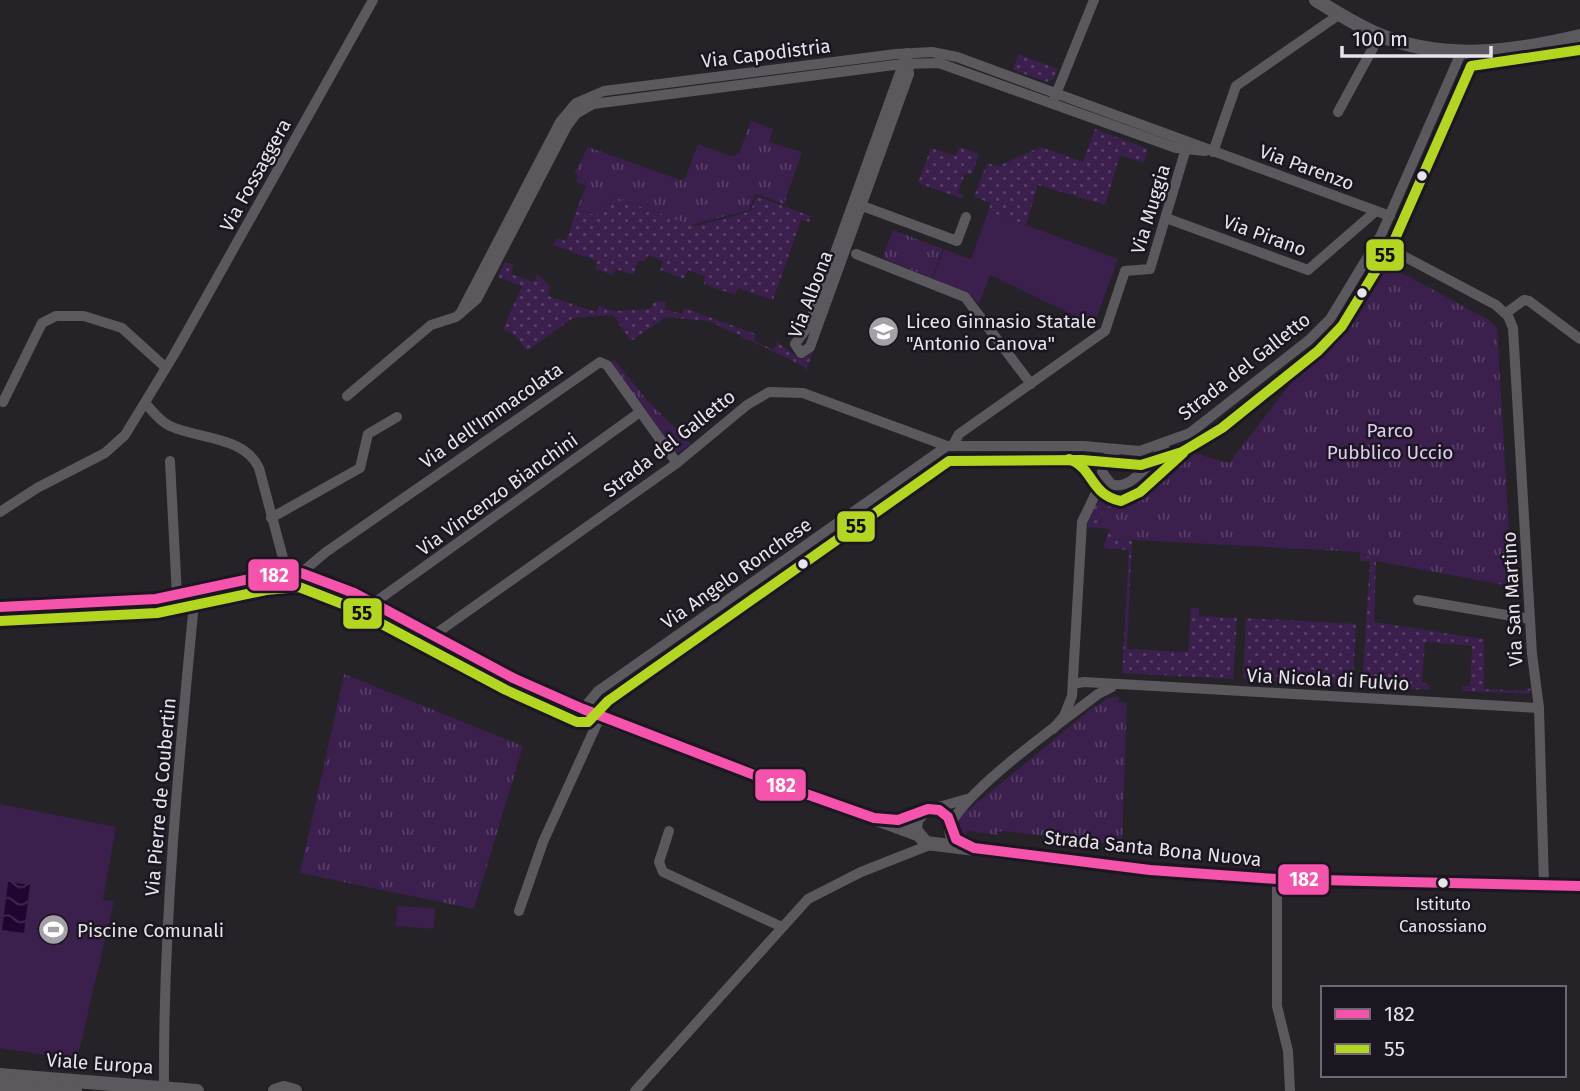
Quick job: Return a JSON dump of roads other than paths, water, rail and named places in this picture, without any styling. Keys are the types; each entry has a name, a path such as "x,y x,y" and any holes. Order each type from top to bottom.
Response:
{"street":[{"name":"Via Fossaggera","path":"0,512 37,488 113,448 125,435 373,0"},
{"path":"1055,98 1094,0"},
{"path":"1316,0 1380,36 1428,50 1461,53 1580,36"},
{"path":"1213,152 1236,86 1340,14"},
{"path":"1338,112 1380,36"},
{"name":"Via Capodistria","path":"346,396 430,325 460,314 477,299 567,127 584,108 602,102 874,67 932,52 957,57 1055,98 1187,146"},
{"name":"Strada del Galletto","path":"433,635 677,463 756,398 778,390 803,393 950,446 1073,446 1122,451 1152,449 1176,440 1202,425 1318,333 1335,311 1390,216 1461,53"},
{"name":"Via Capodistria","path":"460,314 560,122 583,98 604,91 906,60 955,67 1055,98"},
{"name":"Via Albona","path":"906,60 894,88 858,204 810,347 801,352 794,344 809,325 858,204 905,84 906,60"},
{"name":"Via Albona","path":"905,84 929,63"},
{"path":"874,67 887,75 894,88"},
{"name":"Via Parenzo","path":"1187,146 1213,152 1390,216"},
{"name":"Via Muggia","path":"1031,384 1105,331 1125,271 1150,269 1187,146"},
{"path":"858,204 957,240 966,217"},
{"name":"Via Pirano","path":"1166,218 1308,270 1376,211"},
{"path":"1377,242 1489,301 1506,313 1524,300 1529,301 1580,339"},
{"path":"856,254 965,297 1031,384 979,423 959,434 950,446"},
{"name":"Via San Martino","path":"1506,313 1513,328 1517,359 1530,619 1539,708 1544,885"},
{"path":"3,402 42,323 56,316 84,316 122,328 142,342 165,367"},
{"name":"Via dell'Immacolata","path":"294,573 596,364 607,365 677,463"},
{"path":"145,404 167,425 211,437 247,453 259,468 271,518 294,573"},
{"name":"Via Vincenzo Bianchini","path":"374,603 640,412"},
{"path":"271,518 360,468 368,435 397,417"},
{"path":"971,446 973,432 979,423"},
{"name":"Strada del Galletto","path":"1138,473 1176,440"},
{"name":"Via Angelo Ronchese","path":"583,709 598,691 950,446"},
{"path":"1073,446 1091,453 1111,484 1121,487"},
{"path":"1091,502 1132,482 1138,473 1138,463 1122,451 1107,457 1103,472"},
{"path":"170,461 177,596"},
{"name":"Via Nicola di Fulvio","path":"1053,729 1067,712 1073,686 1082,522 1103,472"},
{"path":"0,607 63,606 177,596 294,573 374,603 513,678 600,717 874,818 935,844"},
{"name":"Via Pierre de Coubertin","path":"164,1087 164,975 175,803 195,593"},
{"path":"1418,600 1530,619"},
{"path":"1074,668 1093,682"},
{"name":"Via Nicola di Fulvio","path":"1073,686 1093,682 1116,686 1539,708"},
{"path":"1073,686 1085,695 1098,694"},
{"name":"Via Nicola di Fulvio","path":"979,791 1098,694 1116,686"},
{"path":"519,911 543,842 600,717"},
{"path":"874,818 898,820 963,801 979,791"},
{"path":"635,1091 782,927 817,893 906,853 935,844 947,836 962,806 979,791"},
{"path":"928,810 944,813 959,842 975,848"},
{"path":"906,853 918,835 916,820 928,810"},
{"path":"670,831 659,862 663,872 782,927"},
{"name":"Strada Santa Bona Nuova","path":"935,844 1150,870 1277,879 1580,886"},
{"path":"1277,879 1277,1006 1288,1051 1290,1091"},
{"name":"Viale Europa","path":"0,1075 197,1091"},
{"name":"Viale Europa","path":"0,1085 75,1091"},
{"path":"275,1091 284,1088 295,1091"}],"water":[{"path":"8,882 30,885 24,933 2,930"}],"place":[{"name":"Liceo Ginnasio Statale \"Antonio Canova\"","path":"883,332"},
{"name":"Istituto Canossiano","path":"1443,883"},
{"name":"Piscine Comunali","path":"54,930"}],"park label":[{"name":"Parco Pubblico Uccio","path":"1390,441"}]}
